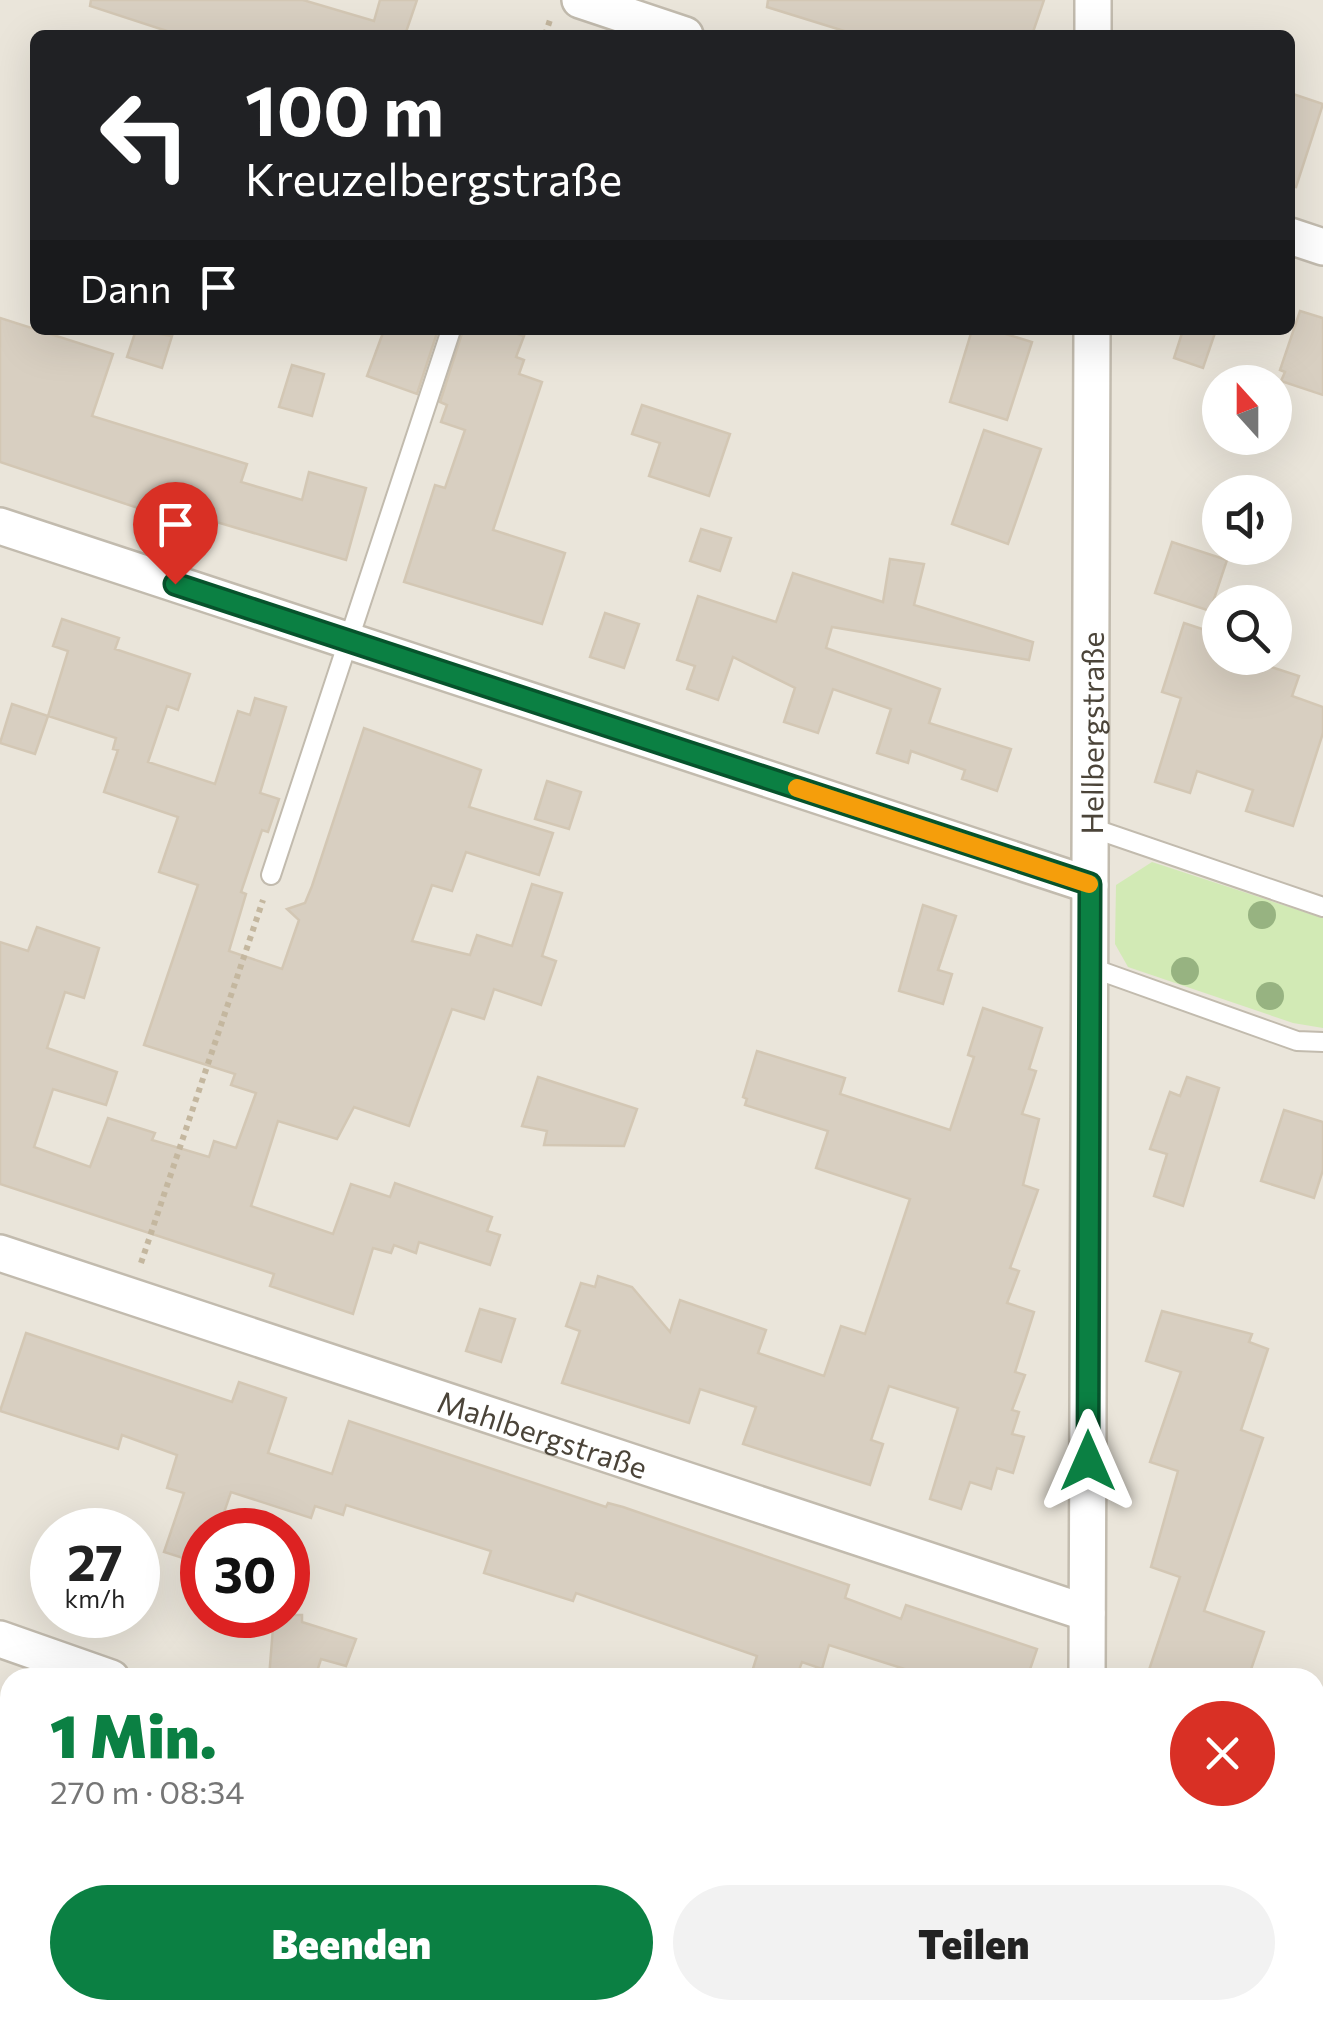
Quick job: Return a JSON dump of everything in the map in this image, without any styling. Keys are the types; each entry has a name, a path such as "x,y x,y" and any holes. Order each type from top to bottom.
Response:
{"street":[{"path":"580,0 670,30"},
{"path":"1093,0 1093,30"},
{"path":"1295,238 1323,247"},
{"name":"Hellbergstraße","path":"1087,1668 1092,335"},
{"path":"0,526 1090,884"},
{"name":"Mahlbergstraße","path":"0,1253 1087,1613"},
{"path":"0,1638 83,1668"}],"lane":[{"path":"271,874 351,642 449,335"},
{"path":"1092,828 1323,907"},
{"path":"1092,968 1297,1041 1323,1042"}],"path":[{"path":"130,1297 271,874"}],"shaded area":[{"path":"0,0 1323,0 1323,1668 0,1668"}],"green space":[{"path":"1152,862 1323,918 1323,1028 1293,1023 1128,967 1115,944 1116,885"}],"building":[{"path":"91,0 303,0 374,21 380,0 417,0 407,30 164,30 90,6"},
{"path":"768,0 1044,0 1034,30 841,30 767,7"},
{"path":"1295,95 1323,104 1295,187"},
{"path":"1300,311 1323,318 1323,395 1292,385 1292,365 1282,365"},
{"path":"0,318 30,328 30,335 53,335 113,354 92,416 247,464 241,482 302,500 309,472 366,488 346,560 162,506 159,515 0,462"},
{"path":"134,335 172,336 162,368 127,357"},
{"path":"382,335 436,335 417,394 367,376"},
{"path":"461,335 524,336 516,357 524,360 519,374 542,382 493,530 565,553 542,624 404,582 435,485 445,488 465,430 441,422 447,405 440,402"},
{"path":"970,335 1009,335 1032,342 1007,420 950,402"},
{"path":"1181,335 1214,335 1202,368 1174,358"},
{"path":"292,365 324,374 312,416 279,407"},
{"path":"642,405 730,434 709,496 649,476 660,443 632,434"},
{"path":"984,430 1041,449 1008,544 952,524"},
{"path":"701,529 731,538 720,571 690,561"},
{"path":"1172,542 1202,552 1202,565 1225,565 1219,585 1202,585 1202,608 1155,593"},
{"path":"890,559 924,564 914,605 1033,642 1029,660 832,627 826,648 940,689 929,723 1011,749 997,791 962,779 965,770 911,751 908,763 877,753 891,709 833,689 818,733 784,722 795,688 733,657 718,700 687,689 695,666 677,660 698,596 776,622 793,573 883,602"},
{"path":"605,613 639,624 624,668 590,657"},
{"path":"62,619 119,638 115,649 190,674 178,710 167,706 148,762 215,784 238,711 250,715 255,698 286,707 260,793 279,799 268,832 262,830 241,892 246,894 229,951 282,969 299,920 287,909 305,903 364,728 481,770 469,807 553,833 539,875 466,852 452,891 432,885 412,941 470,955 477,935 512,946 532,884 562,893 542,956 556,961 541,1005 494,989 484,1019 452,1009 409,1126 354,1107 337,1139 278,1121 251,1206 333,1234 351,1184 390,1197 395,1183 492,1217 487,1231 500,1235 490,1265 419,1242 416,1253 394,1245 391,1253 373,1248 353,1314 270,1286 274,1274 0,1184 0,942 28,951 37,927 99,948 84,998 65,992 47,1048 117,1072 106,1105 53,1089 34,1147 90,1167 108,1118 155,1133 152,1140 209,1157 214,1141 236,1148 256,1093 231,1085 235,1074 144,1045 198,885 159,872 178,817 104,792 118,750 113,749 116,738 48,716 68,651 53,646"},
{"path":"1184,623 1202,629 1202,675 1299,676 1292,696 1323,707 1323,733 1293,826 1246,811 1253,790 1197,771 1190,793 1155,782 1181,698 1162,692"},
{"path":"12,704 48,716 35,754 0,743"},
{"path":"547,781 581,792 569,829 535,819"},
{"path":"923,905 956,916 938,970 952,974 943,1004 899,991"},
{"path":"983,1008 1042,1028 1029,1069 1036,1071 1022,1114 1039,1119 1023,1185 1038,1190 1010,1268 1019,1271 1007,1303 1034,1312 1015,1372 1025,1375 1012,1410 1019,1412 1012,1434 1024,1437 1013,1473 997,1468 991,1489 970,1482 961,1509 930,1499 958,1408 889,1386 871,1440 883,1444 870,1485 743,1444 756,1407 700,1389 689,1423 562,1383 580,1331 566,1326 581,1283 595,1287 598,1276 632,1287 670,1332 680,1300 766,1330 758,1353 824,1376 841,1326 865,1334 910,1199 816,1168 828,1131 745,1105 747,1099 743,1097 757,1051 845,1078 840,1094 950,1130 974,1057 968,1055"},
{"path":"538,1077 637,1109 624,1146 544,1145 547,1131 522,1126"},
{"path":"1187,1077 1219,1088 1183,1206 1154,1196 1167,1154 1150,1149 1170,1092 1180,1096"},
{"path":"1284,1110 1323,1122 1323,1170 1314,1198 1261,1181"},
{"path":"480,1309 515,1319 501,1362 466,1351"},
{"path":"1162,1311 1252,1334 1249,1342 1268,1349 1241,1430 1263,1438 1204,1611 1264,1632 1251,1668 1150,1668 1180,1577 1151,1567 1178,1471 1150,1462 1181,1372 1146,1361"},
{"path":"26,1333 232,1402 239,1382 286,1398 268,1453 332,1474 349,1421 606,1507 608,1503 623,1507 849,1585 845,1598 901,1619 906,1605 1037,1649 1030,1668 901,1668 829,1645 822,1668 802,1662 800,1668 753,1668 757,1656 576,1593 573,1601 484,1573 491,1551 346,1505 343,1515 315,1506 311,1518 310,1508 280,1508 231,1492 226,1508 180,1508 180,1557 164,1552 184,1493 167,1488 177,1455 122,1435 118,1449 0,1411"},
{"path":"310,1625 356,1639 346,1666 321,1659 318,1668 270,1668 272,1638 310,1638"}],"slow traffic":[{"path":"797,788 1089,884"}],"route":[{"path":"175,584 1090,884 1088,1461"}]}
